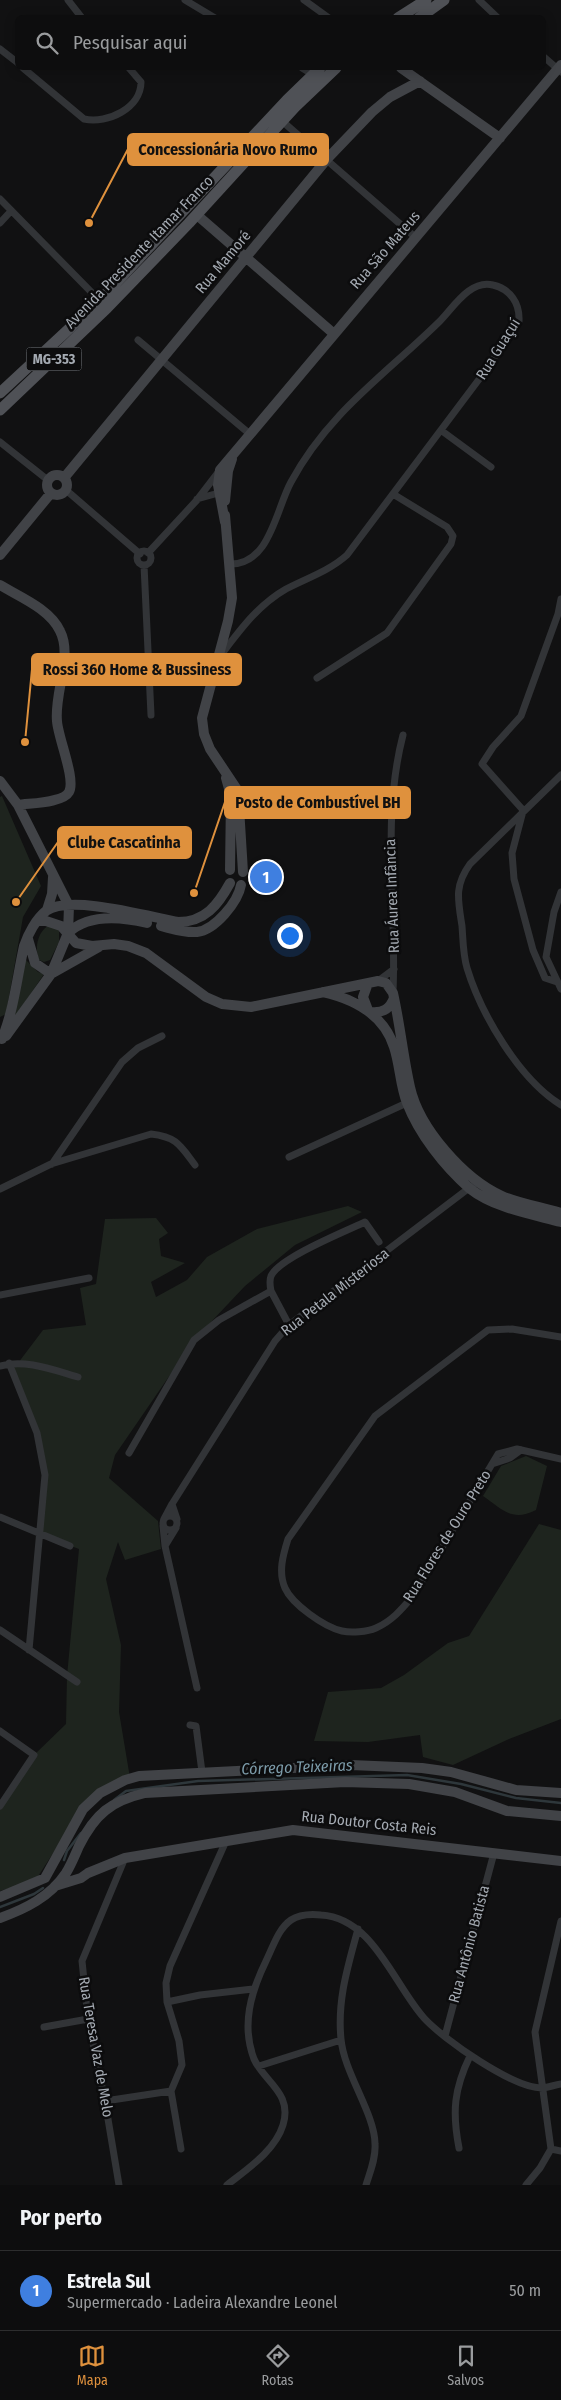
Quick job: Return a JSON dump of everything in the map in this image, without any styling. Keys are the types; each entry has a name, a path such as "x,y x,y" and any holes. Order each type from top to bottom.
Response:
{"main road":[{"path":"403,15 426,0"},
{"path":"424,15 444,0"},
{"name":"Rua São Mateus","path":"220,470 333,333 560,69"},
{"name":"Avenida Presidente Itamar Franco","path":"0,410 103,304 196,215 282,121 334,70"},
{"path":"404,70 500,138"},
{"name":"Avenida Presidente Itamar Franco","path":"0,393 103,304 221,170 316,71"},
{"name":"Rua Mamoré","path":"64,478 327,159 372,112 390,97 420,81"},
{"path":"221,170 219,178 196,204 194,212 196,215 333,333"},
{"path":"222,492 233,456"},
{"path":"47,910 89,905 178,922 187,922 197,920 212,910 236,884 244,881 238,792 207,741 202,718 231,607 230,564 220,470"},
{"path":"56,476 64,478 67,485 66,490 60,495 52,493 48,486 49,481 56,476"},
{"path":"0,555 52,493"},
{"path":"0,585 44,612 60,630 66,648 56,711 57,724 71,780 70,790 67,795 52,801 18,805"},
{"path":"68,933 78,924 98,919 141,921 183,931 201,931 209,928 230,909 239,892 236,884 227,876 230,870 231,796 222,767"},
{"path":"0,781 18,805 69,906 68,933 51,974 9,1033 1,1040"},
{"path":"230,870 236,869 243,872"},
{"path":"1,1040 13,1008 28,937 47,910 54,884 53,876"},
{"path":"61,889 89,905"},
{"path":"37,922 55,923 68,933 76,943 99,947 121,945 146,953 206,997 222,1004 251,1007 320,991 373,982 386,983 394,995 410,1101"},
{"path":"28,937 32,958 39,967 51,974"},
{"path":"51,974 99,947"},
{"path":"373,982 363,997 370,1011 390,1037 410,1101 445,1149 474,1185 495,1203 561,1222"},
{"path":"320,991 370,1011 383,1011 390,1006 394,995"},
{"path":"474,1185 503,1196 561,1213"},
{"path":"0,1896 48,1873 83,1809 100,1793 125,1780 139,1776 351,1765 422,1768 451,1772 516,1790 561,1793"},
{"path":"0,1918 25,1909 54,1886 66,1873 82,1841 99,1814 117,1801 145,1793 336,1782 408,1784 455,1792 507,1811 561,1816"},
{"name":"Rua Doutor Costa Reis","path":"54,1886 81,1878 88,1873 125,1858 293,1830 561,1861"},
{"name":"Rua Doutor Costa Reis","path":"48,1873 59,1869 66,1873 88,1873"},
{"path":"48,1873 50,1885 54,1886"}],"street":[{"path":"68,0 80,15"},
{"path":"185,0 211,15"},
{"path":"304,0 325,15"},
{"path":"479,0 495,15"},
{"path":"0,49 15,61"},
{"path":"546,58 560,69"},
{"path":"25,70 84,119 96,121 108,119 137,101 141,91 141,82 131,70"},
{"path":"282,121 415,237"},
{"path":"0,199 103,304"},
{"path":"0,223 11,211"},
{"name":"Rua Guaçuí","path":"219,657 244,624 271,600 286,590 334,566 348,555 442,431 519,321 520,311 516,301 505,290 491,284 475,287 463,294 440,321 388,366 346,408 306,456 290,483 262,547 244,563 230,564"},
{"path":"138,340 251,434"},
{"path":"442,431 491,466"},
{"path":"0,442 49,481"},
{"path":"66,490 140,554 148,553 196,500 220,470"},
{"path":"196,500 222,492"},
{"path":"317,678 386,633 450,544 453,536 447,527 393,494"},
{"path":"144,565 150,560 148,553"},
{"path":"140,554 138,562 144,565"},
{"path":"144,565 151,715"},
{"path":"523,810 482,764 493,747 521,716 558,614 561,599"},
{"name":"Rua Áurea Infância","path":"394,995 390,832 395,765 403,735"},
{"path":"561,775 523,810 470,864 461,876 457,892 467,967 486,1011 512,1056 529,1078 561,1105"},
{"path":"523,810 512,853 514,879 533,950 545,978 559,986"},
{"path":"559,986 546,957 554,912 561,892"},
{"name":"Rua Áurea Infância","path":"373,982 394,969"},
{"path":"52,1164 122,1062 138,1048 162,1036"},
{"path":"289,1157 410,1101"},
{"path":"0,1189 52,1164 151,1134 167,1136 176,1140 195,1165"},
{"name":"Rua Petala Misteriosa","path":"163,1523 172,1504 274,1341 289,1325 474,1185"},
{"path":"289,1325 271,1291 271,1275 277,1268 322,1241 365,1222 379,1242"},
{"path":"0,1295 89,1278"},
{"path":"129,1453 194,1340 219,1320 271,1291"},
{"name":"Rua Flores de Ouro Preto","path":"561,1337 512,1328 488,1330 376,1416 288,1539 281,1572 285,1588 295,1602 312,1615 342,1631 374,1628 398,1614 413,1596 498,1454 508,1450 522,1450 561,1458"},
{"path":"9,1363 37,1433 45,1476 29,1650"},
{"path":"0,1366 9,1363 32,1364 78,1377"},
{"path":"164,1546 176,1528 177,1520 172,1504"},
{"path":"177,1520 169,1516 163,1523 164,1546 197,1688"},
{"path":"0,1517 70,1546"},
{"path":"163,1523 168,1530 176,1528"},
{"path":"0,1630 77,1682"},
{"path":"190,1725 196,1726 202,1772"},
{"path":"0,1731 34,1754 0,1806"},
{"path":"181,2149 171,2091 182,2065 179,2041 167,2002 166,1983 170,1966 226,1841"},
{"name":"Rua Antônio Batista","path":"445,2036 494,1853"},
{"name":"Rua Teresa Vaz de Melo","path":"119,2185 105,2101 88,2019 82,1961 125,1858"},
{"path":"227,2185 276,2140 284,2124 281,2096 255,2060 248,2038 248,2021 253,1989 282,1929 292,1919 308,1914 330,1915 358,1929 371,1941 391,1974 424,2018 470,2056 508,2078 541,2088 561,2084"},
{"path":"526,2185 540,2168 551,2149 541,2088 535,2032 561,1921"},
{"path":"358,1929 344,1979 340,2006 341,2040 352,2080 369,2118 376,2141 366,2185"},
{"path":"167,2002 200,1995 253,1989"},
{"path":"44,2027 88,2019"},
{"path":"259,2066 341,2040"},
{"path":"459,2148 454,2122 456,2088 470,2056"},
{"path":"105,2101 171,2091"},
{"path":"551,2149 561,2151"}],"shaded area":[{"path":"2,796 41,886 23,917 6,1014 0,1017 0,797"},
{"path":"51,924 59,930 59,942 50,960 44,962 39,960 37,944 43,930"},
{"path":"25,959 38,972 44,974 15,1017 13,1017"},
{"path":"348,1206 362,1212 295,1245 245,1286 194,1340 115,1455 109,1478 158,1521 161,1549 125,1560 118,1542 106,1579 121,1645 119,1712 130,1778 85,1804 35,1881 0,1891 0,1801 34,1755 66,1724 67,1676 79,1549 39,1534 45,1475 37,1433 12,1371 43,1330 86,1325 80,1288 96,1284 105,1219 156,1218 168,1233 159,1239 161,1256 185,1263 151,1282 156,1297 187,1280 207,1257 257,1229"},
{"path":"526,1456 547,1466 536,1510 514,1515 502,1510 483,1496 501,1466"},
{"path":"539,1524 561,1530 561,1719 509,1739 453,1765 423,1757 420,1735 368,1742 314,1741 328,1692 381,1688 404,1675 448,1643 469,1636"}],"waterway":[{"name":"Córrego Teixeiras","path":"114,1800 126,1791 198,1781 407,1775 461,1784 516,1798 561,1803"},
{"name":"Córrego Teixeiras","path":"64,1860 67,1851 81,1833"},
{"name":"Córrego Teixeiras","path":"0,1907 34,1894 43,1888"}],"place":[{"name":"Concessionária Novo Rumo","path":"89,223"},
{"name":"Rossi 360 Home & Bussiness","path":"25,742"},
{"name":"Estrela Sul","path":"266,877"},
{"name":"Posto de Combustível BH","path":"194,893"},
{"name":"Clube Cascatinha","path":"16,902"}]}
